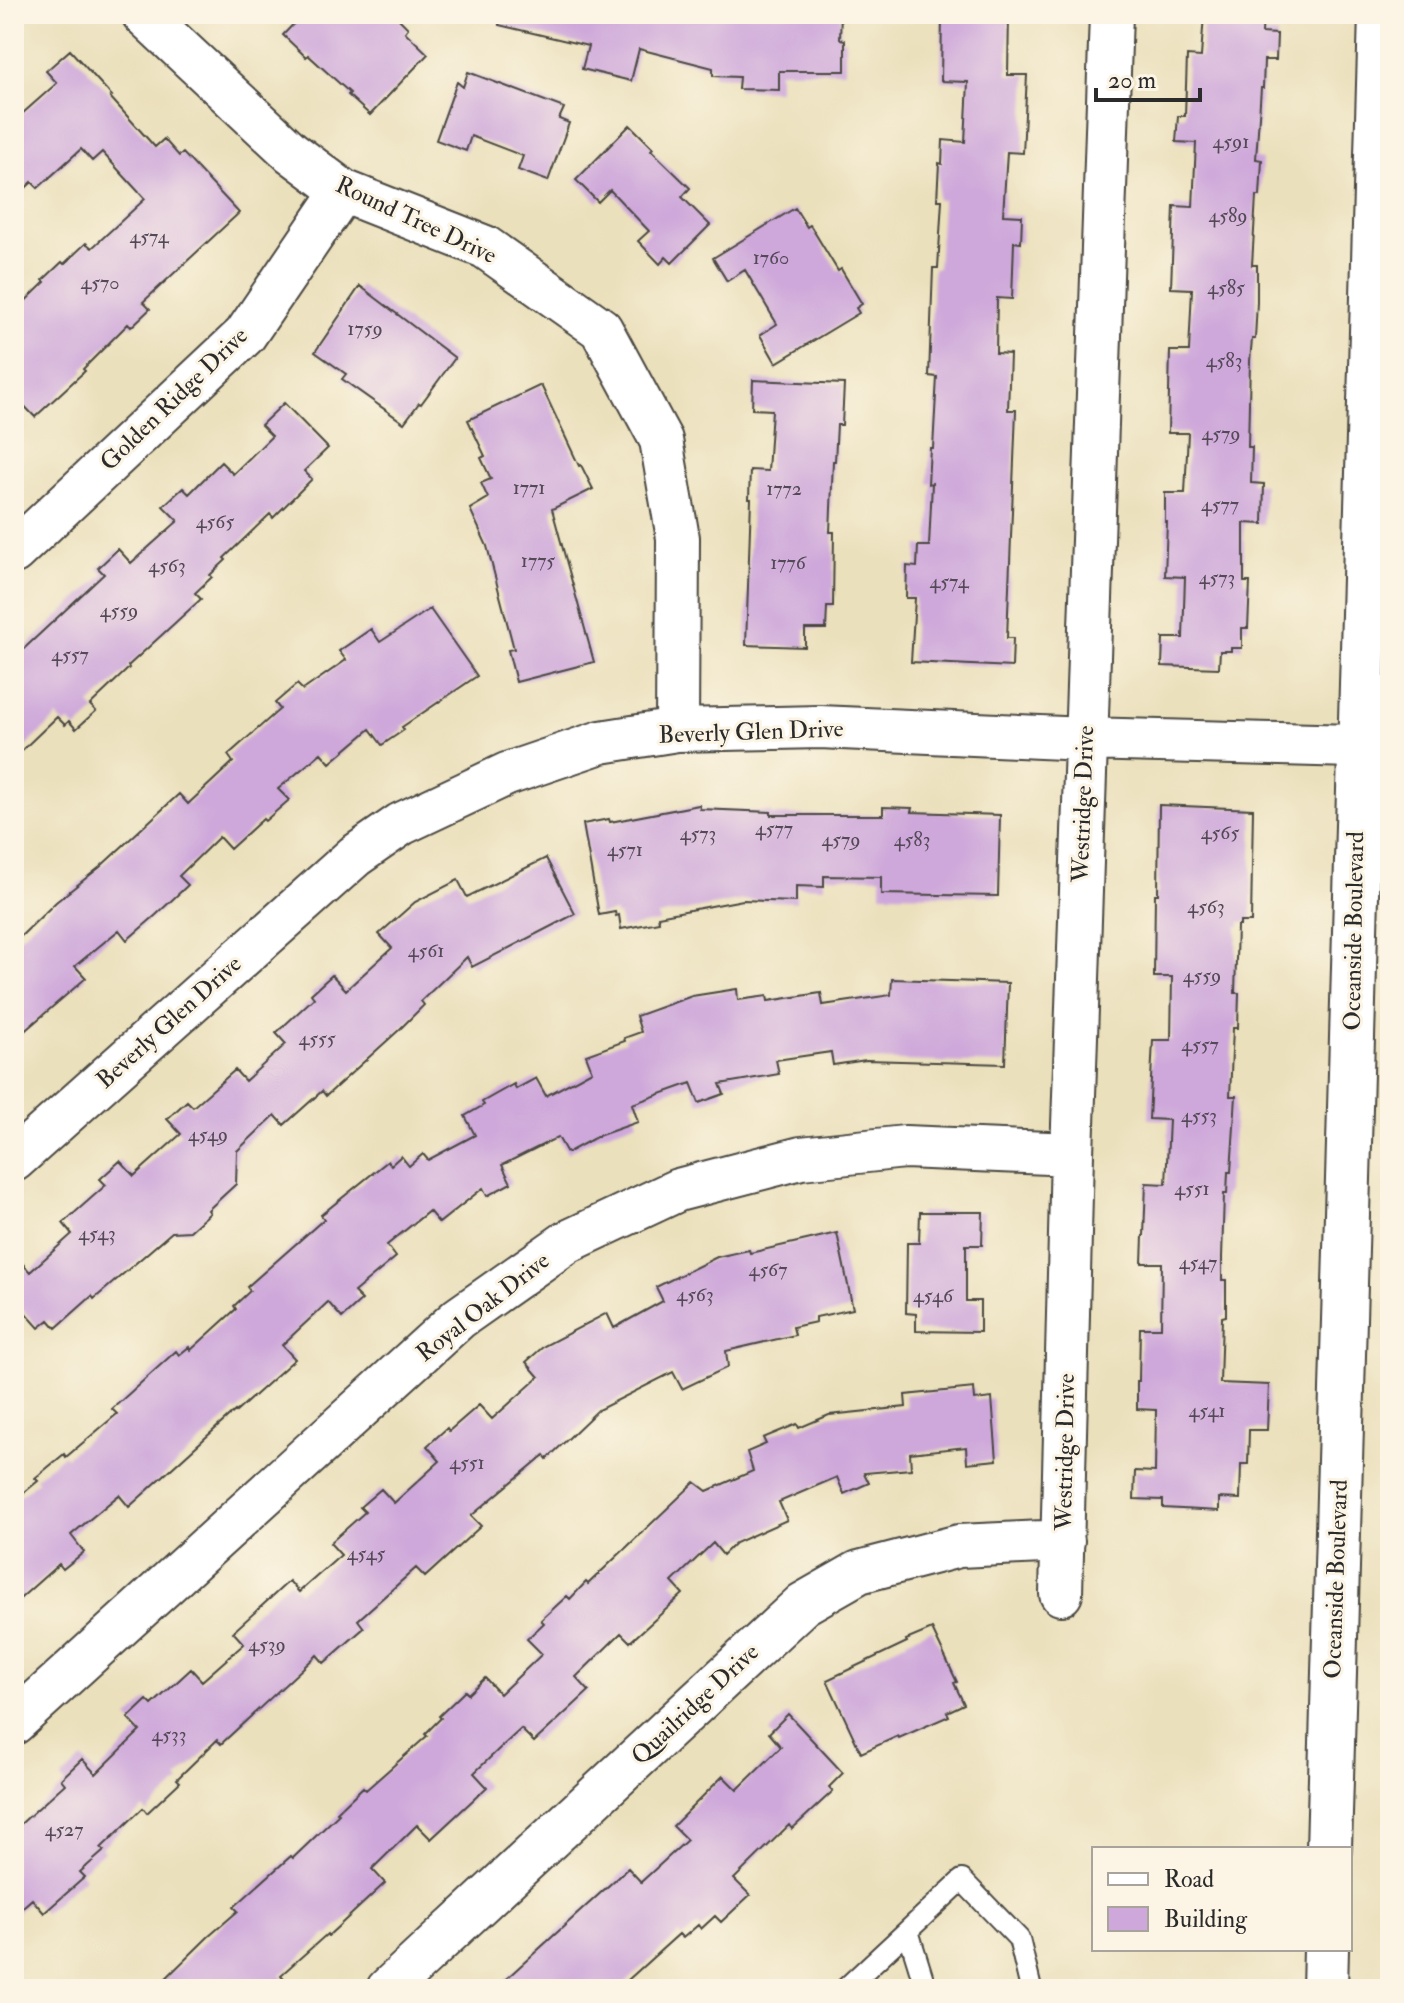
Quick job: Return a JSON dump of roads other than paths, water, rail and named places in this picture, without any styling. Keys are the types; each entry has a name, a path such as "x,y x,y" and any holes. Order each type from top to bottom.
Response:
{"main road":[{"name":"Oceanside Boulevard","path":"1329,1847 1374,746 1381,14"},
{"path":"1325,1989 1326,1951"}],"street":[{"name":"Round Tree Drive","path":"143,14 291,152 343,191 485,247 601,329 661,440 678,538 677,730"},
{"name":"Westridge Drive","path":"1061,1594 1085,739 1111,14"},
{"name":"Golden Ridge Drive","path":"14,552 245,335 343,191"},
{"name":"Beverly Glen Drive","path":"14,1160 355,856 401,824 507,774 601,742 677,730 820,727 1085,739 1374,746"},
{"name":"Royal Oak Drive","path":"14,1723 459,1318 567,1242 678,1190 801,1158 905,1147 1072,1154"},
{"name":"Quailridge Drive","path":"388,1989 803,1604 859,1572 959,1546 1063,1541"}],"lane":[{"path":"845,1989 962,1880 1019,1939 1031,1989"},
{"path":"908,1931 926,1989"}]}
